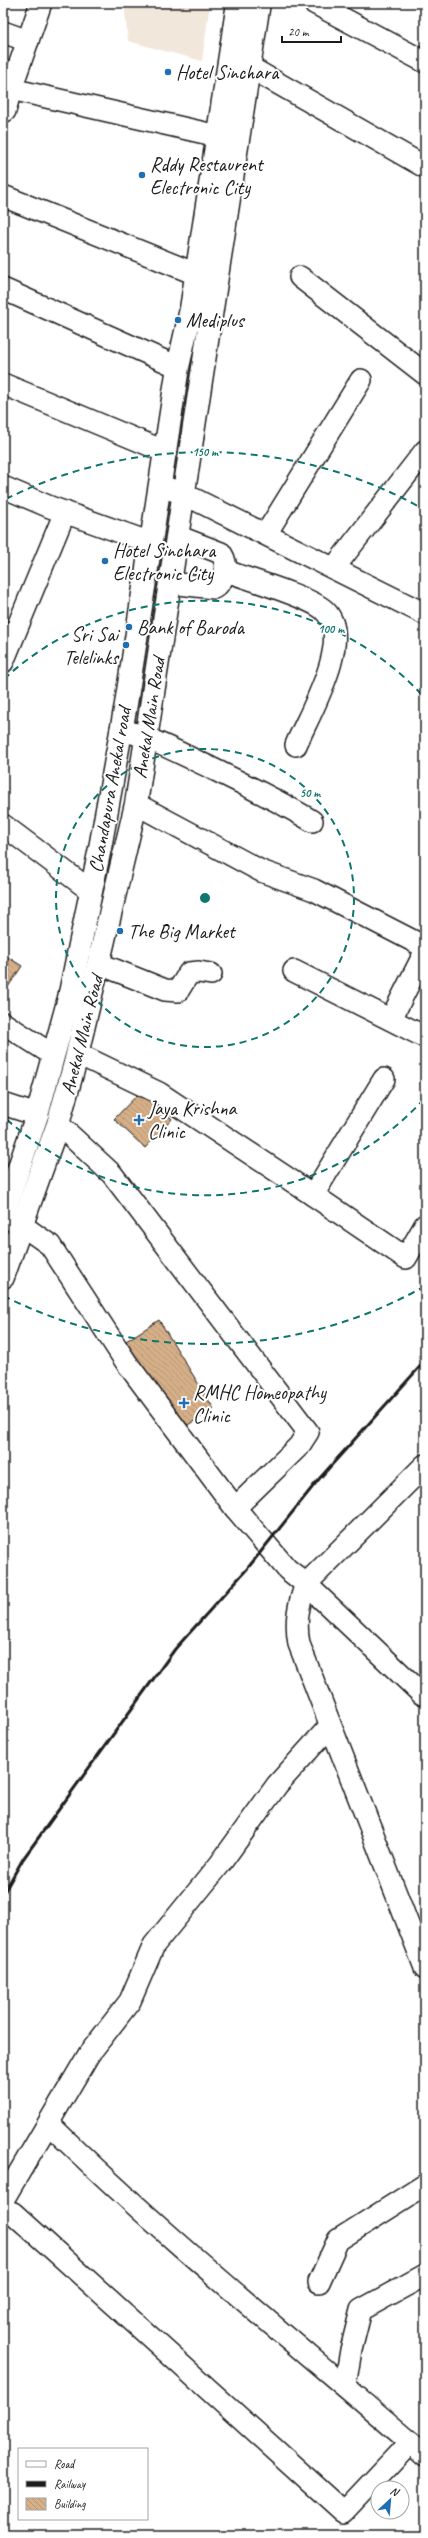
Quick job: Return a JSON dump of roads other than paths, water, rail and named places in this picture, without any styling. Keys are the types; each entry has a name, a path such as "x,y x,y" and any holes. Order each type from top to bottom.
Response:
{"main road":[{"name":"Chandapura Anekal road","path":"3,1215 37,1115 69,998 91,891 121,729 161,486 178,367 196,274 238,3"},
{"name":"Anekal Main Road","path":"3,1277 23,1226 58,1124 78,1054 136,804 259,3"}],"street":[{"path":"3,110 5,111 41,3"},
{"path":"314,3 425,62"},
{"path":"3,32 28,41"},
{"path":"249,67 425,167"},
{"path":"12,89 218,136"},
{"path":"3,196 196,274"},
{"path":"300,277 425,374"},
{"path":"3,289 178,367"},
{"path":"266,534 361,380"},
{"path":"3,384 166,452"},
{"path":"334,568 425,451"},
{"path":"161,486 184,494 425,614"},
{"path":"5,490 151,544"},
{"path":"3,662 65,512"},
{"path":"170,583 214,588 220,584 226,571 225,559 221,553 177,536"},
{"path":"226,571 316,605 333,620 336,640 329,672 296,745"},
{"path":"121,729 146,737 282,802 312,821"},
{"path":"136,804 261,870 314,890 425,947"},
{"path":"3,825 91,891"},
{"path":"391,1019 425,952"},
{"path":"100,964 165,990 178,991 189,974 199,972 211,974"},
{"path":"294,971 425,1037"},
{"path":"3,1022 53,1055"},
{"path":"78,1054 159,1093 406,1258 425,1225"},
{"path":"313,1195 384,1079"},
{"path":"3,1104 37,1115"},
{"path":"58,1124 112,1174 308,1432 299,1446 235,1508"},
{"path":"3,1215 23,1226 50,1245 126,1362 235,1508 287,1569 306,1584 422,1694"},
{"path":"425,1465 306,1584 298,1606 297,1632 307,1668 425,1968"},
{"path":"3,2200 89,2054 130,2001 154,1945 220,1864 277,1785 330,1726"},
{"path":"49,2124 87,2161 425,2456"},
{"path":"318,2282 338,2240 425,2185"},
{"path":"3,2209 13,2213 344,2512 410,2442"},
{"path":"345,2386 351,2350 361,2310 425,2275"}],"railway":[{"path":"3,1894 23,1859 175,1649 247,1569 319,1479 425,1361"}],"place":[{"name":"Hotel Sinchara","path":"168,72"},
{"name":"Rddy Restaurent Electronic City","path":"142,175"},
{"name":"Mediplus","path":"178,320"},
{"name":"Hotel Sinchara Electronic City","path":"105,561"},
{"name":"Bank of Baroda","path":"129,627"},
{"name":"Sri Sai Telelinks","path":"126,645"},
{"name":"The Big Market","path":"120,931"},
{"name":"Jaya Krishna Clinic","path":"139,1120"},
{"name":"RMHC Homeopathy Clinic","path":"184,1403"}]}
